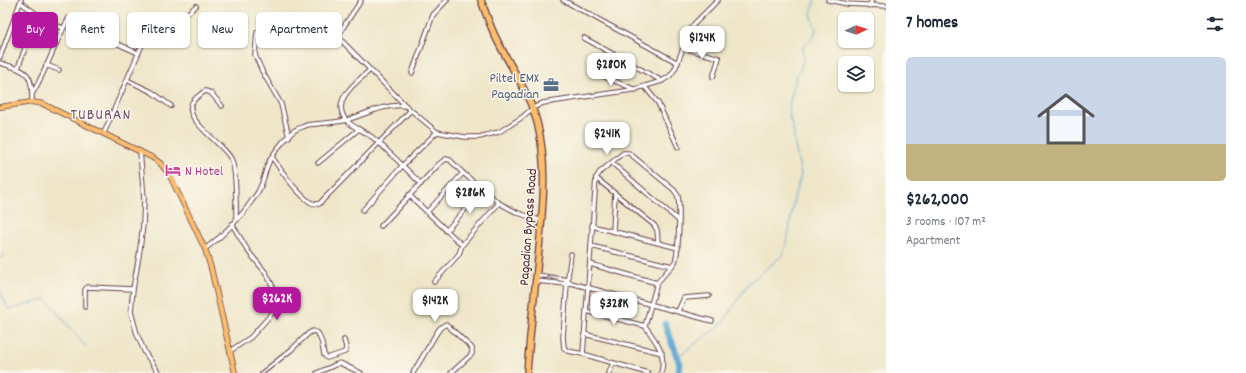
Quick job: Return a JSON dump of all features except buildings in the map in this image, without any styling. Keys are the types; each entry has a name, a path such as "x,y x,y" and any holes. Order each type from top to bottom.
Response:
{"highway":[{"name":"Pagadian Bypass Road","path":"481,0 497,41 525,90 533,108 537,122 544,164 545,176 542,221 527,373"}],"main road":[{"path":"0,107 32,102 50,107 140,151 160,163 170,174 205,249 211,268 235,373"}],"street":[{"path":"362,0 338,37 406,106 437,132 465,137 479,137 498,132 508,127 533,108 543,103 636,90 662,81 670,76 678,63 690,30 694,24 718,0"},
{"path":"412,73 433,15 447,0"},
{"path":"563,0 678,63"},
{"path":"828,0 848,4 886,6"},
{"path":"869,6 872,0"},
{"path":"0,57 20,1 34,12"},
{"path":"189,12 196,6"},
{"path":"32,94 66,23"},
{"path":"58,26 63,28"},
{"path":"584,38 662,81"},
{"path":"119,44 138,53"},
{"path":"256,44 255,55 262,71 281,104 289,137"},
{"path":"18,68 25,48"},
{"path":"104,133 140,48"},
{"path":"684,48 719,58 713,76"},
{"path":"0,63 18,68 29,76 31,81 32,102"},
{"path":"46,65 59,70"},
{"path":"370,70 353,85 344,98 342,111 346,120 372,137 403,165 421,184"},
{"path":"592,71 636,90"},
{"path":"127,80 152,92 171,106"},
{"path":"645,87 658,103 678,147"},
{"path":"222,106 211,93 206,91 202,92 194,100 190,107 194,119 203,130 224,149 232,162 236,220"},
{"path":"205,249 236,220 260,189 268,162 295,130 307,125 346,120 392,106 406,106"},
{"path":"272,156 285,175 310,203 319,204 411,110"},
{"path":"318,163 359,129"},
{"path":"363,210 403,165 437,132"},
{"path":"140,151 144,214 139,256 132,289 131,312 137,334 149,361 158,373"},
{"path":"582,354 596,178 600,172 623,154 629,153 676,194 678,200 678,248 676,259 672,266 657,283 650,304 646,326 662,352 663,366 661,373"},
{"path":"381,226 409,195 443,160 446,159 450,160 462,173 499,203 518,213 542,221"},
{"path":"612,163 678,220"},
{"path":"427,212 462,173"},
{"path":"596,178 654,225 657,230 658,242"},
{"path":"446,231 482,189"},
{"path":"613,231 615,194"},
{"path":"409,195 462,246"},
{"path":"434,282 459,254 462,246 499,203"},
{"path":"230,351 252,337 276,309 276,293 266,273 248,251 232,224"},
{"path":"592,226 678,248"},
{"path":"591,246 672,266"},
{"path":"571,254 563,344 564,348 568,351 648,373"},
{"path":"590,264 657,283"},
{"path":"537,278 568,280"},
{"path":"537,278 588,288 712,321"},
{"path":"85,307 86,287 132,289"},
{"path":"678,311 684,298 709,296"},
{"path":"586,311 646,326"},
{"path":"413,373 440,328 446,324 472,348 472,354 451,373"},
{"path":"262,373 291,350 309,332 313,331 318,333 322,343 324,355 327,358 345,352 346,347 344,340"},
{"path":"584,334 662,352"},
{"path":"318,373 340,363 361,373"},
{"path":"609,373 613,363"}],"waterway":[{"path":"677,357 723,323 748,284 783,255 789,232 794,198 801,175 794,141 794,133 789,115 789,105 797,74 802,65 803,47 812,39 816,30 811,13 815,0"},
{"path":"0,259 4,254"},
{"path":"0,291 9,310 46,299 86,347"},
{"path":"665,324 680,364 679,373"}],"place":[{"name":"Piltel EMX Pagadian","path":"551,85"},
{"name":"N Hotel","path":"173,170"}],"district":[{"name":"TUBURAN","path":"101,113"}]}
